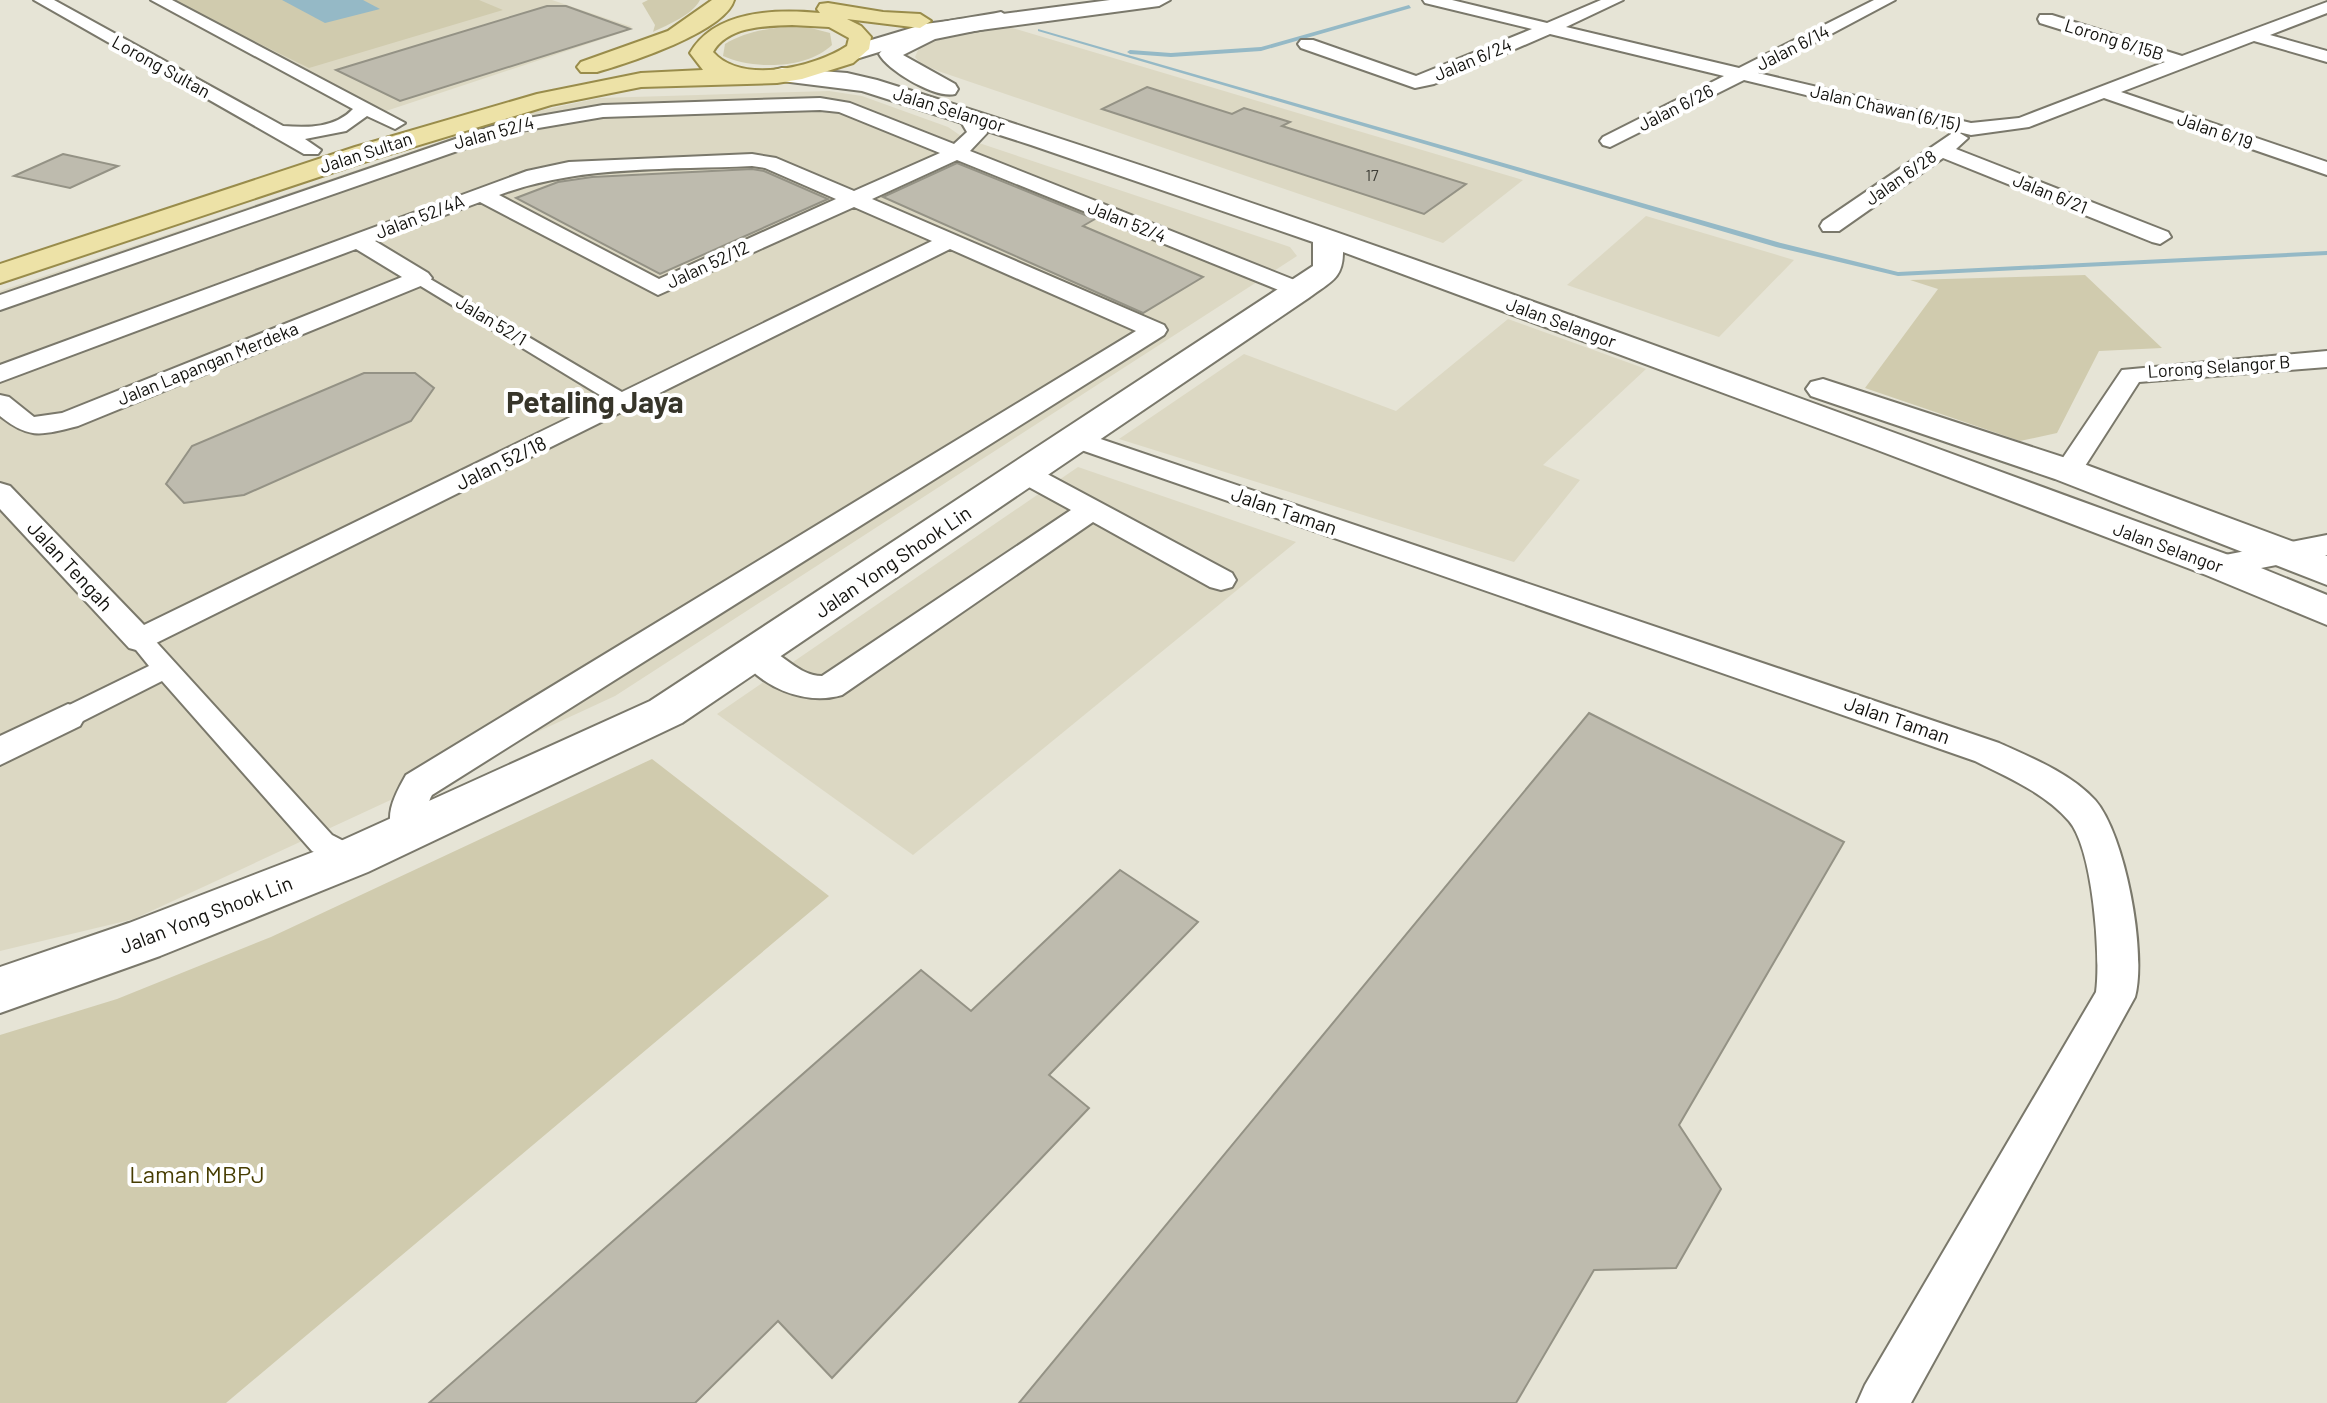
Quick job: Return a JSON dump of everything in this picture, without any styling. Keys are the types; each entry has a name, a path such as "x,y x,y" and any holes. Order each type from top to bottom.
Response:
{"main road":[{"name":"Jalan Sultan","path":"0,252 395,123 592,67 659,44 690,29 722,5 723,0"},
{"path":"759,0 779,13 818,19 856,31 861,43 856,52"},
{"path":"795,0 844,13 920,21"},
{"path":"856,52 904,35 1001,19 1159,0"},
{"path":"742,75 713,67 701,53 704,46 722,32 754,22 1001,19"},
{"path":"961,104 894,60 891,54 897,47 925,36 1001,19"},
{"name":"Jalan Sultan","path":"0,274 349,158 546,99 641,80 782,75 827,67 856,52"},
{"name":"Jalan Selangor","path":"856,52 859,58 961,104 2220,566 2327,611"},
{"name":"Jalan Selangor","path":"782,75 847,80 961,104 1220,186 2068,471 2288,554 2327,572"},
{"name":"Jalan Yong Shook Lin","path":"0,990 142,941 351,858 666,712 1299,290 1328,269 1328,238"}],"street":[{"name":"Lorong Sultan","path":"42,0 311,150"},
{"path":"159,0 395,123"},
{"name":"Jalan Chawan (6/15)","path":"1431,0 1971,129 2022,123 2327,7"},
{"name":"Jalan 6/24","path":"1307,44 1415,82 1427,80 1615,0"},
{"name":"Jalan 6/14","path":"1741,74 1887,0"},
{"name":"Lorong 6/15B","path":"2046,19 2183,62"},
{"path":"2253,35 2327,57"},
{"name":"Jalan 6/26","path":"1610,141 1741,74"},
{"name":"Jalan 6/19","path":"2103,92 2327,169"},
{"path":"852,199 956,153 977,133 976,126 961,104"},
{"name":"Jalan 52/4","path":"0,303 505,128 588,112 832,105 1299,290"},
{"path":"279,132 306,133 336,127 357,117 364,107"},
{"name":"Jalan 6/28","path":"1831,226 1971,129"},
{"name":"Jalan 6/21","path":"1941,150 2160,237"},
{"name":"Jalan 52/4A","path":"1,374 527,177 569,168 752,160 769,162 852,199"},
{"name":"Jalan 52/12","path":"481,194 658,288 852,199"},
{"path":"409,832 408,805 419,785 1155,330 852,199"},
{"name":"Jalan 52/1","path":"357,240 625,402"},
{"name":"Jalan 52/18","path":"140,640 947,242"},
{"name":"Jalan Lapangan Merdeka","path":"0,403 29,426 68,420 420,278"},
{"name":"Lorong Selangor B","path":"2068,471 2131,375 2327,359"},
{"name":"Jalan Taman","path":"1077,439 1987,752 2042,780 2085,815 2104,862 2113,907 2117,990 2100,1026 1883,1403"},
{"path":"1026,474 1221,580"},
{"name":"Jalan Tengah","path":"0,492 140,640"},
{"path":"755,654 798,685 818,690 830,687 1091,510"},
{"path":"2220,566 2327,545"},
{"path":"140,640 322,843 351,858"},
{"path":"0,752 166,668"}],"shaded area":[{"path":"168,0 552,0 632,27 386,111"},
{"path":"1009,27 1523,180 1443,243 941,72 921,64 915,57 921,43 929,39"},
{"path":"829,91 862,96 948,127 964,138 1290,247 1297,256 615,696 134,919 0,951 0,291 519,115 600,98"},
{"path":"1646,216 1794,260 1719,337 1567,285"},
{"path":"1508,319 1646,369 1543,465 1580,480 1514,562 1119,439 1244,354 1396,411"},
{"path":"1078,467 1296,542 913,855 717,714"}],"green space":[{"path":"171,0 479,0 503,10 309,68"},
{"path":"648,0 700,0 685,15 653,32 655,25 642,3"},
{"path":"803,26 830,33 832,45 809,59 780,65 750,64 723,56 725,44 743,35 773,28"},
{"path":"2085,275 2162,348 2099,351 2057,433 2020,441 1865,388 1938,289 1910,280"},
{"name":"Laman MBPJ","path":"652,759 829,896 226,1403 0,1403 0,1035 117,999 271,937"}],"water":[{"path":"282,0 363,0 380,9 325,23"}],"building":[{"path":"547,6 566,6 630,29 400,101 336,70"},
{"path":"1147,87 1232,114 1244,108 1290,122 1282,126 1466,184 1424,214 1102,109"},
{"path":"63,154 118,166 70,188 14,176"},
{"path":"957,163 1095,219 1083,226 1203,277 1143,313 883,197"},
{"path":"752,169 764,171 828,199 660,274 516,198 558,182 592,177"},
{"path":"364,373 415,373 434,388 411,421 244,495 184,503 166,484 192,446"},
{"path":"1589,713 1844,842 1679,1125 1721,1189 1676,1268 1594,1270 1516,1403 1019,1403"},
{"path":"1120,870 1198,922 1049,1075 1089,1108 832,1378 778,1321 695,1403 429,1403 921,970 971,1011"}],"waterway":[{"path":"1130,52 1171,55 1261,49 1409,7"},
{"path":"1040,30 1779,245 1898,274 2327,253"}],"district":[{"name":"Petaling Jaya","path":"595,403"}]}
